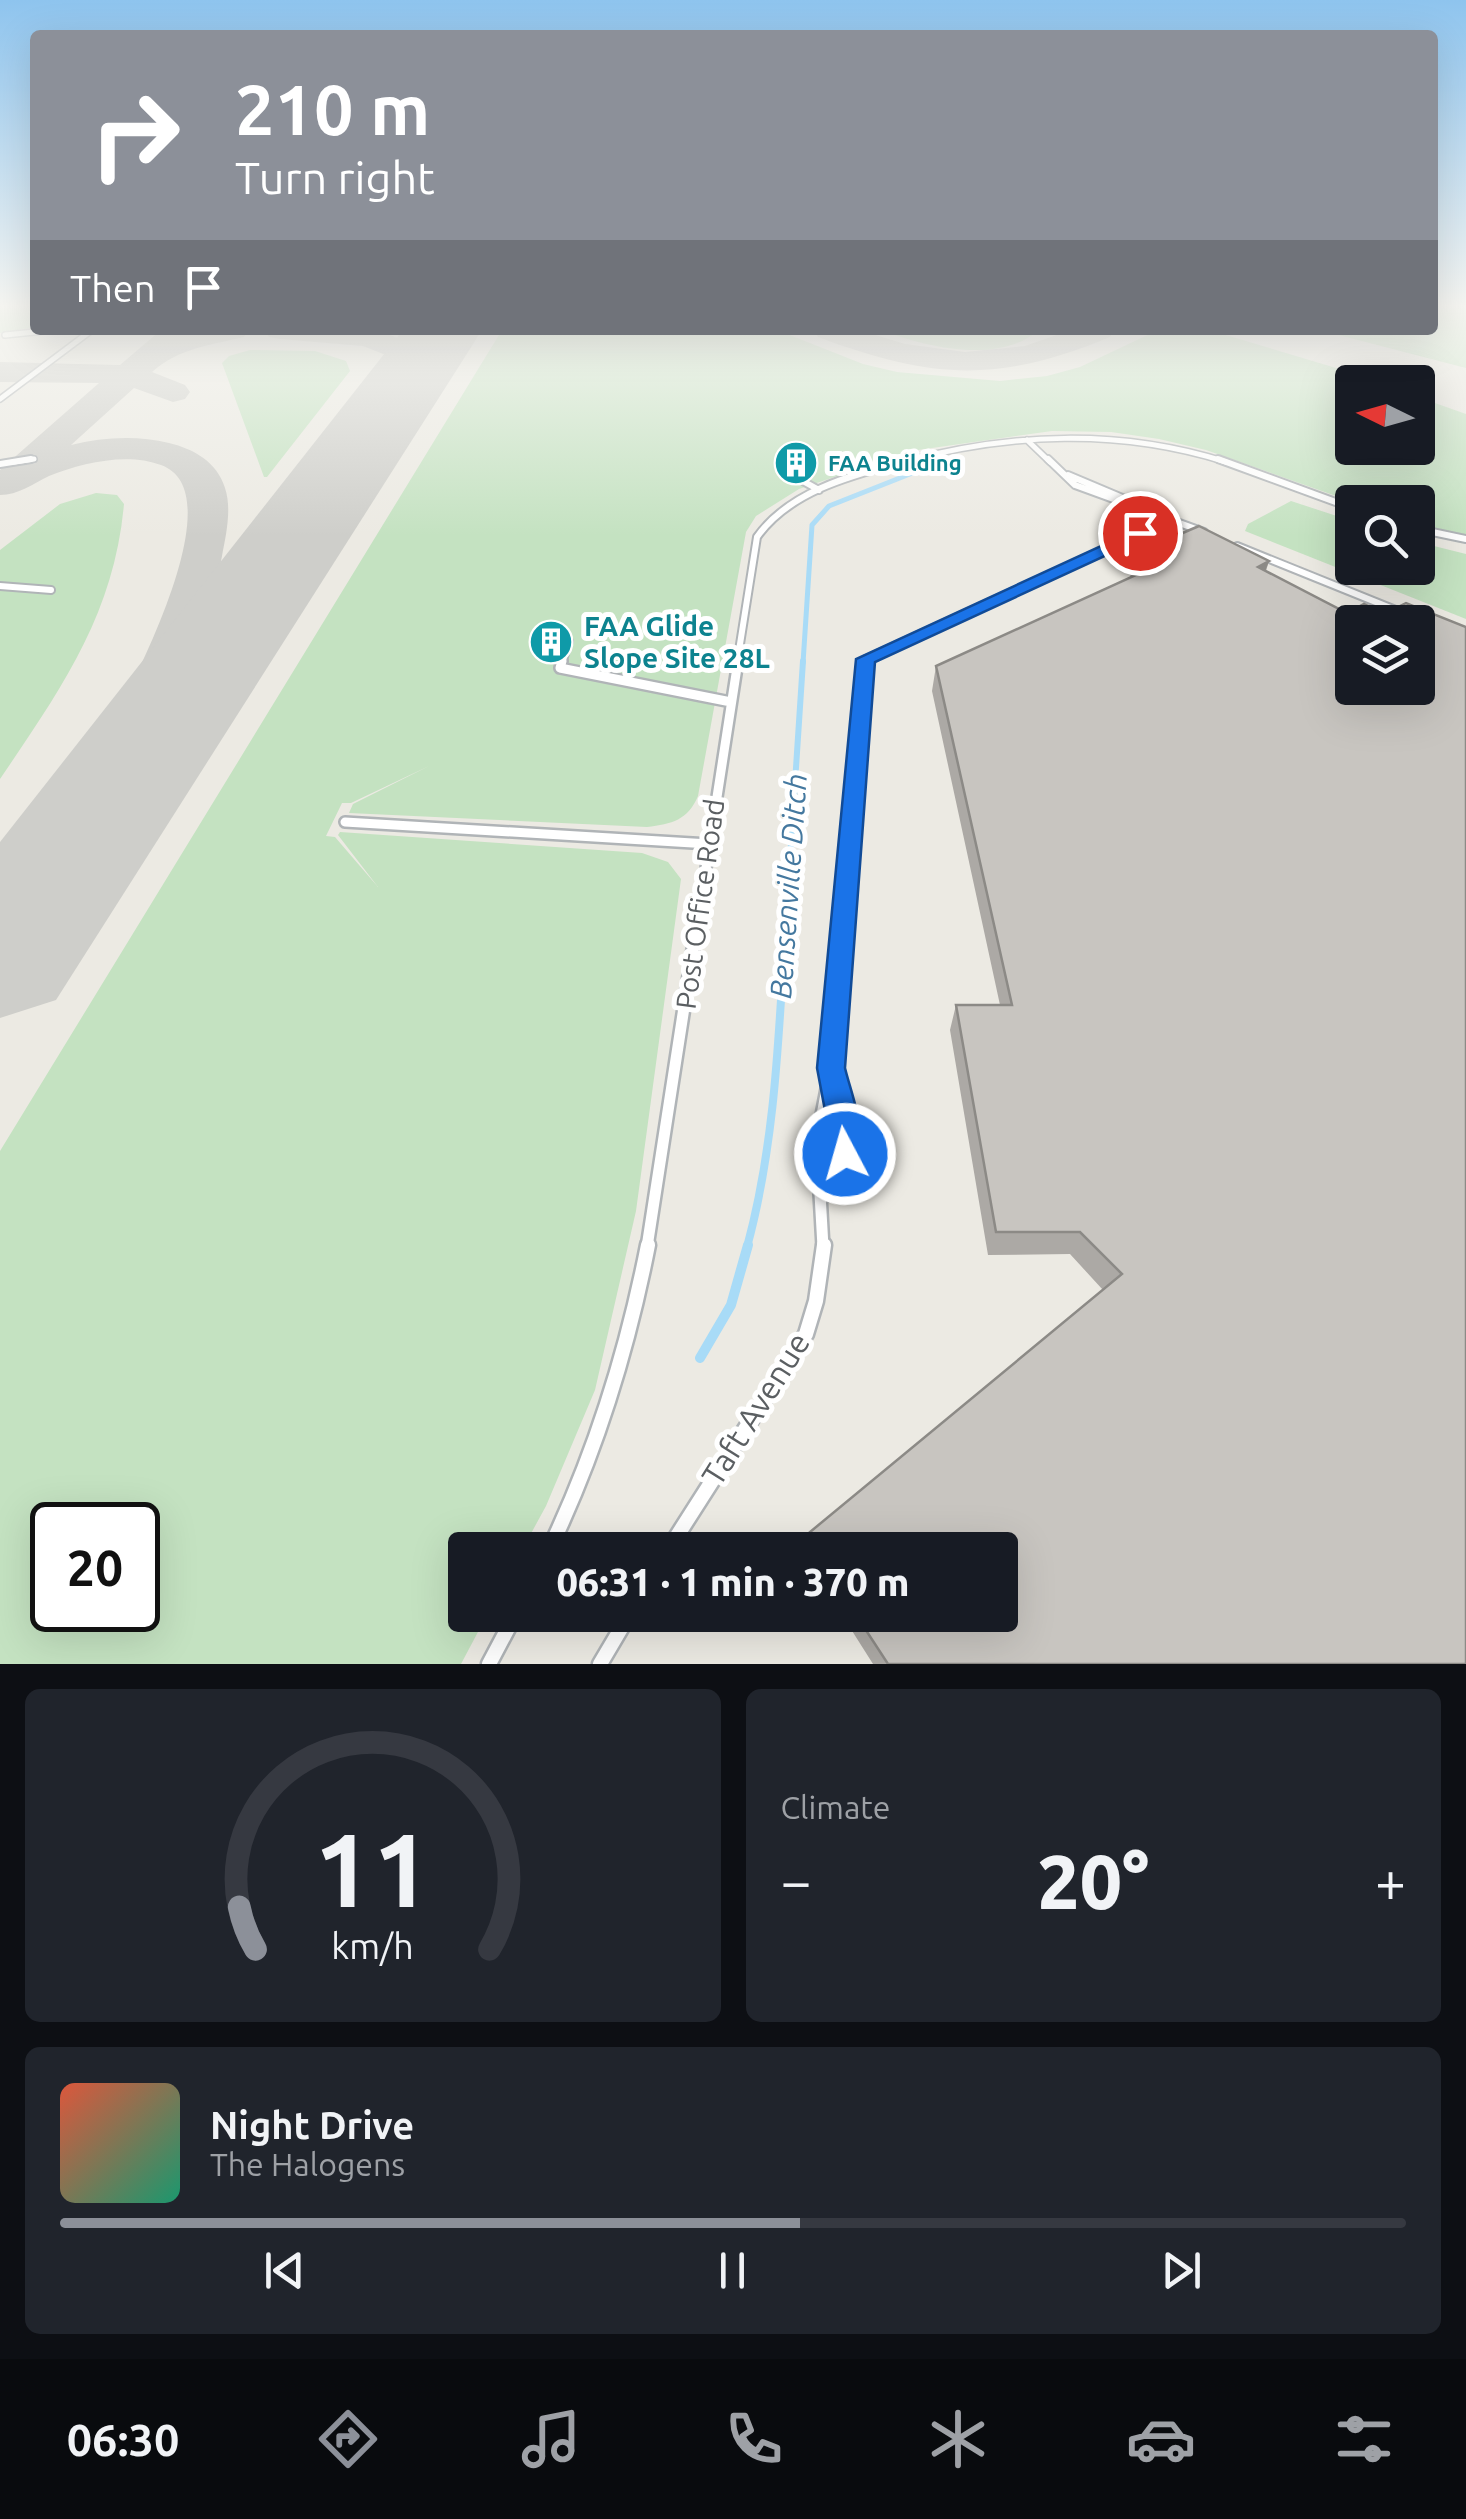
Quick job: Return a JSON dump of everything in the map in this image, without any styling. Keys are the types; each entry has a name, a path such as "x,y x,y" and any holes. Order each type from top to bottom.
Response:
{"lane":[{"path":"0,396 21,381"},
{"name":"Post Office Road","path":"559,1532 579,1494 618,1385 653,1222 757,537 768,517 819,490 943,450 1070,436 1158,444 1206,455 1335,502"},
{"path":"1028,440 1075,485 1207,534"},
{"path":"0,464 34,458"},
{"path":"800,471 801,480 819,490"},
{"path":"831,1068 866,659 1170,519"},
{"path":"1435,533 1466,540"},
{"path":"1226,541 1383,605"},
{"path":"0,586 51,590"},
{"path":"569,642 560,668 731,702"},
{"path":"345,822 709,844"},
{"name":"Taft Avenue","path":"824,1198 845,1154 846,1134 831,1068"},
{"name":"Taft Avenue","path":"680,1532 806,1334 820,1285 824,1198 817,1154 818,1126 831,1068"},
{"path":"488,1664 505,1632"},
{"path":"600,1664 619,1632"}],"green space":[{"path":"229,381 342,381 267,477"},
{"path":"471,381 1335,381 1335,465 1435,465 1435,403 1466,414 1466,535 1435,528 1435,485 1335,485 1335,496 1206,450 1111,432 1052,431 911,451 799,489 756,516 746,532 698,796 684,816 647,827 349,813 353,804 429,766 351,803 342,803 326,836 335,837 378,887 338,835 340,832 642,853 668,862 681,879 636,1211 595,1390 532,1532 448,1532 448,1632 478,1632 461,1664 0,1664 0,1151"},
{"path":"96,493 117,495 124,504 109,581 63,682 0,779 0,550 60,504"},
{"path":"1291,501 1335,515 1335,567 1245,531 1248,524"},
{"path":"1435,546 1466,554 1466,619 1381,585 1435,585"}],"building":[{"path":"1199,526 1269,561 1258,567 1335,607 1335,705 1435,705 1435,615 1466,627 1466,1664 888,1664 867,1632 1018,1632 1018,1532 810,1532 1122,1274 1080,1232 996,1232 956,1005 1012,1005 936,666 1158,565 1136,553"}],"waterway":[{"name":"Bensenville Ditch","path":"803,663 812,525 829,506 920,470"},
{"name":"Bensenville Ditch","path":"786,920 803,661"},
{"name":"Bensenville Ditch","path":"747,1247 770,1125 786,917"},
{"name":"Bensenville Ditch","path":"700,1358 731,1305 748,1245"}],"taxiway":[{"path":"25,466 122,381"},
{"path":"148,381 173,392"},
{"path":"4,484 40,466 78,454 138,450 165,454 186,463 202,479 207,499 204,540 180,632 142,720 49,887"}],"runway":[{"path":"0,957 407,381"}],"place":[{"name":"FAA Building","path":"796,463"},
{"name":"FAA Glide Slope Site 28L","path":"551,642"}],"route":[{"path":"845,1154 846,1129 831,1068 866,659 1140,533"}]}
